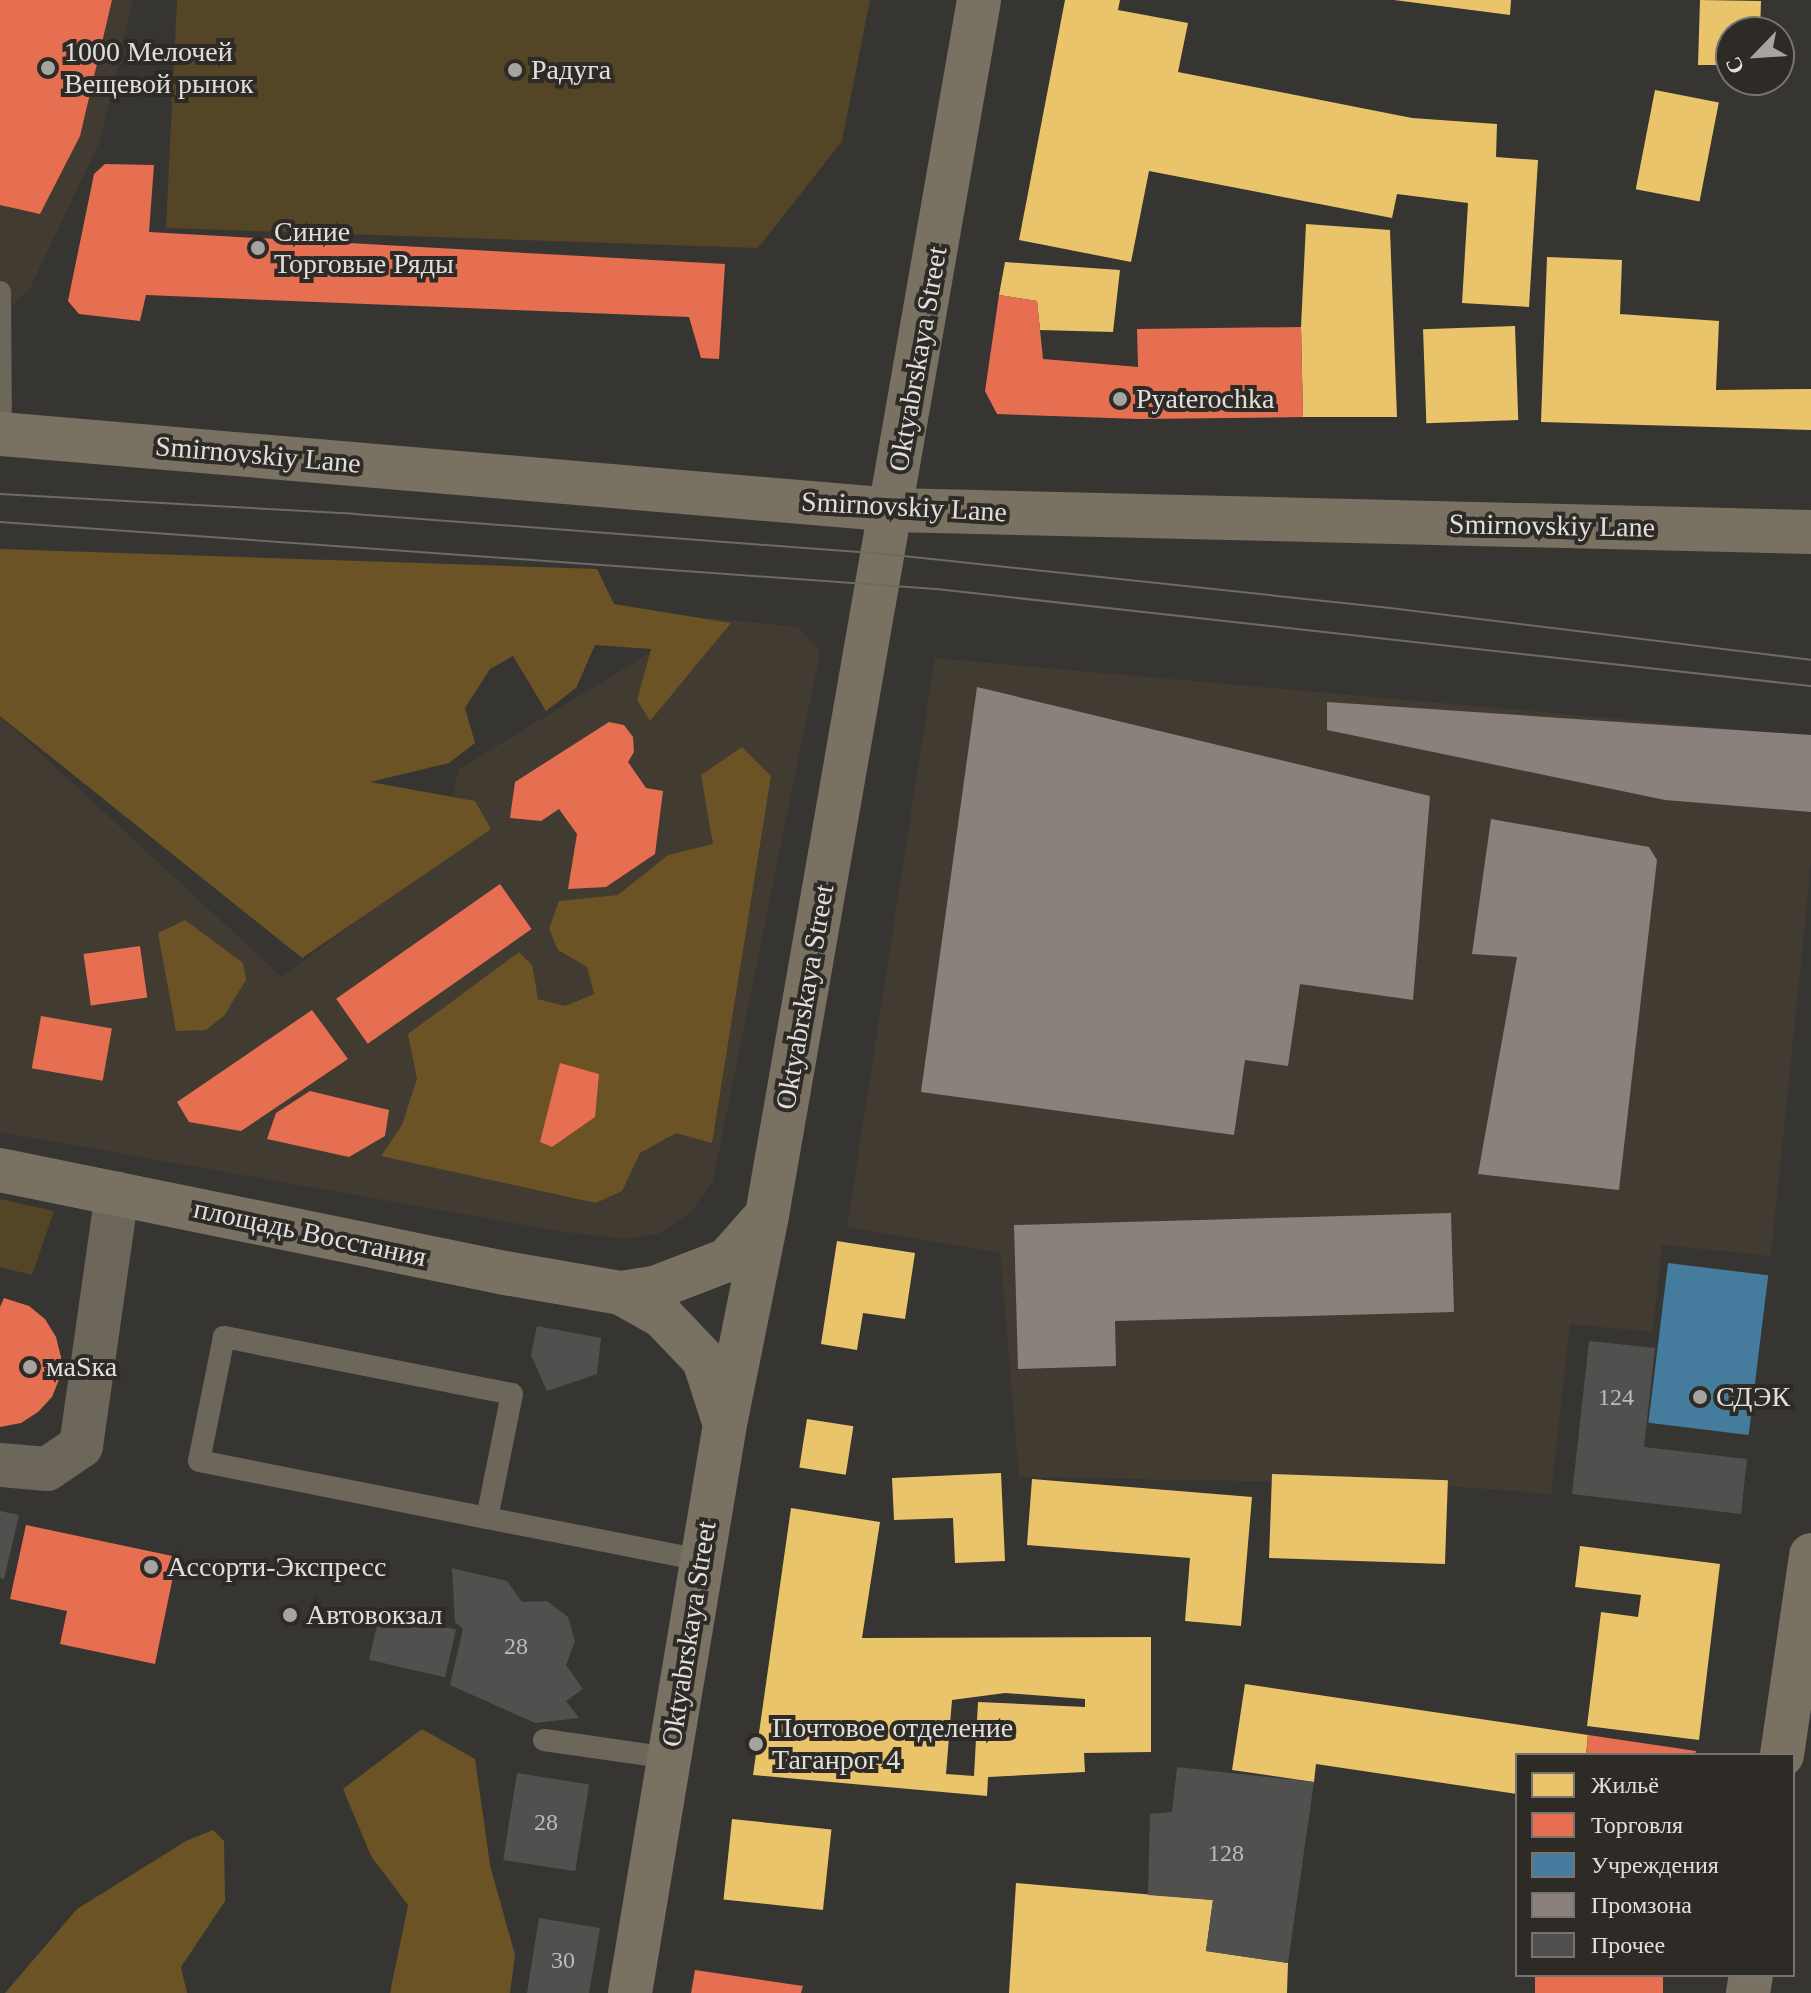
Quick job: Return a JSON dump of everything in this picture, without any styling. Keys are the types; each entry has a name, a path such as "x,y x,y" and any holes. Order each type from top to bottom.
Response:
{"main road":[{"name":"Oktyabrskaya Street","path":"630,1993 701,1560 767,1215 865,644 893,510 979,0"},
{"name":"Smirnovskiy Lane","path":"0,434 893,510 1811,532"},
{"name":"площадь Восстания","path":"0,1170 505,1273 621,1293 657,1287 727,1260 767,1215"},
{"name":"площадь Восстания","path":"621,1293 662,1316 704,1360 725,1424"},
{"path":"1782,1753 1811,1555"}],"street":[{"path":"0,1465 47,1469 81,1446 117,1194"}],"lane":[{"path":"0,292 0,434"},
{"path":"487,1518 512,1394 224,1337 199,1461 487,1518 701,1560"},
{"path":"544,1740 669,1758"}],"shaded area":[{"name":"1000 Мелочей Вещевой рынок","path":"0,0 133,0 100,141 30,288 0,317"},
{"name":"Радуга","path":"177,0 870,0 842,141 758,248 166,228"},
{"path":"0,549 597,569 614,604 731,623 650,721 637,700 651,649 595,645 576,688 546,711 513,656 490,669 465,708 475,743 449,763 370,782 475,801 491,829 302,958 0,716"},
{"path":"708,618 798,627 820,652 713,1180 690,1213 658,1234 627,1239 564,1232 0,1132 0,716 282,977 436,861 459,769"},
{"path":"935,658 1811,736 1811,863 1771,1256 1662,1245 1653,1332 1570,1324 1551,1494 1421,1484 1019,1477 1000,1253 847,1227"},
{"path":"742,747 771,776 712,1143 676,1133 640,1153 622,1191 596,1203 381,1156 402,1125 417,1079 408,1034 519,952 532,965 538,999 565,1006 594,994 587,967 558,950 549,929 559,901 618,895 668,855 713,844 701,775"},
{"path":"185,920 243,963 246,980 224,1016 206,1030 176,1031 158,933"},
{"path":"0,1199 54,1211 32,1275 0,1267"},
{"path":"422,1729 475,1759 490,1865 515,1955 510,1993 390,1993 408,1905 371,1856 343,1789"},
{"path":"213,1830 224,1841 225,1901 181,1967 187,1993 5,1993 77,1909 186,1841"}],"building: Жильё":[{"path":"1065,0 1120,0 1118,10 1188,23 1178,72 1412,118 1497,124 1496,157 1538,160 1529,307 1462,303 1468,203 1397,194 1392,218 1149,171 1131,262 1019,240"},
{"path":"1394,0 1511,0 1510,15"},
{"path":"1700,0 1761,1 1761,16 1715,16 1715,65 1698,65"},
{"path":"1655,90 1719,102 1700,202 1636,189"},
{"path":"1306,224 1390,230 1397,417 1303,417 1301,327"},
{"path":"1547,257 1622,260 1620,314 1719,321 1716,390 1811,389 1811,430 1541,422"},
{"path":"1005,262 1120,270 1113,332 1040,330 1037,301 999,295"},
{"path":"1515,326 1518,420 1426,423 1423,329"},
{"path":"837,1241 915,1253 905,1319 863,1313 857,1350 821,1344"},
{"path":"807,1419 853,1426 846,1475 799,1467"},
{"path":"1001,1473 1005,1561 955,1563 953,1518 894,1520 892,1478"},
{"path":"1272,1474 1448,1480 1445,1564 1269,1558"},
{"path":"1032,1479 1252,1497 1241,1626 1185,1621 1190,1558 1027,1545"},
{"path":"791,1508 880,1522 862,1638 1151,1637 1151,1752 1084,1753 1085,1772 988,1777 987,1796 753,1775","holes":["1005,1693 1085,1699 1085,1707 978,1702 974,1776 946,1774 952,1700"]},
{"path":"1580,1546 1720,1564 1699,1740 1587,1726 1601,1612 1638,1617 1641,1595 1575,1587"},
{"path":"1245,1684 1588,1735 1586,1753 1515,1753 1515,1794 1316,1764 1314,1782 1232,1770"},
{"path":"732,1819 831,1829 823,1910 724,1900"},
{"path":"1016,1883 1213,1900 1206,1951 1288,1963 1287,1993 1009,1993"}],"building: Торговля":[{"name":"1000 Мелочей Вещевой рынок","path":"0,0 112,0 80,136 40,214 0,205"},
{"name":"Синие Торговые Ряды","path":"105,164 154,165 149,232 725,264 719,359 701,358 689,317 146,295 140,321 79,314 68,301 94,174"},
{"path":"999,295 1037,301 1043,359 1138,367 1137,329 1301,327 1303,417 1139,419 997,414 985,391"},
{"path":"609,722 624,725 633,737 634,752 628,762 646,788 663,791 655,854 606,887 568,889 577,834 559,809 541,821 510,818 515,782"},
{"path":"500,884 532,929 368,1044 336,999"},
{"path":"140,946 147,997 91,1005 84,954"},
{"path":"312,1010 348,1059 241,1131 189,1122 177,1102"},
{"path":"41,1016 112,1029 103,1081 32,1068"},
{"path":"560,1063 599,1074 595,1117 552,1147 540,1142"},
{"path":"310,1091 389,1110 385,1136 349,1157 267,1139 276,1113"},
{"name":"маSка","path":"4,1298 29,1306 45,1319 56,1337 61,1357 60,1377 52,1397 38,1412 21,1423 0,1427 0,1307"},
{"path":"26,1525 177,1557 155,1664 60,1644 67,1611 10,1599"},
{"path":"1588,1735 1696,1751 1696,1753 1586,1753"},
{"path":"695,1970 803,1986 801,1993 691,1993"},
{"path":"1535,1977 1663,1977 1663,1993 1535,1993"}],"building: Учреждения":[{"path":"1668,1263 1768,1275 1749,1435 1648,1423"}],"building: Промзона":[{"path":"977,687 1430,796 1413,1000 1300,984 1288,1066 1245,1060 1234,1135 921,1092"},
{"path":"1327,702 1811,735 1811,812 1665,800 1327,730"},
{"path":"1491,819 1649,847 1657,860 1619,1190 1478,1174 1517,957 1472,954"},
{"path":"1451,1213 1454,1312 1115,1321 1116,1366 1018,1369 1014,1225"}],"building: Прочее":[{"path":"537,1326 601,1338 597,1374 547,1391 531,1355"},
{"path":"1589,1341 1655,1348 1644,1447 1747,1459 1741,1514 1572,1494"},
{"path":"0,1511 19,1515 4,1579 0,1578"},
{"path":"452,1568 507,1581 522,1602 547,1601 568,1617 575,1641 566,1665 583,1689 566,1701 579,1718 535,1723 450,1685 463,1629 455,1622"},
{"path":"380,1612 456,1630 445,1677 369,1660"},
{"path":"1177,1767 1314,1782 1288,1963 1206,1951 1213,1900 1148,1895 1150,1814 1172,1812"},
{"path":"517,1773 589,1784 575,1871 503,1860"},
{"path":"539,1918 600,1928 589,1993 527,1993"}],"tram line":[{"path":"0,494 354,514 885,554 1390,608 1811,660"},
{"path":"0,522 936,589 1811,686"}],"place":[{"name":"1000 Мелочей Вещевой рынок","path":"48,68"},
{"name":"Радуга","path":"515,70"},
{"name":"Синие Торговые Ряды","path":"258,248"},
{"name":"Pyaterochka","path":"1120,399"},
{"name":"маSка","path":"30,1367"},
{"name":"СДЭК","path":"1700,1397"},
{"name":"Ассорти-Экспресс","path":"151,1567"},
{"name":"Автовокзал","path":"290,1615"},
{"name":"Почтовое отделение Таганрог 4","path":"756,1744"}]}
